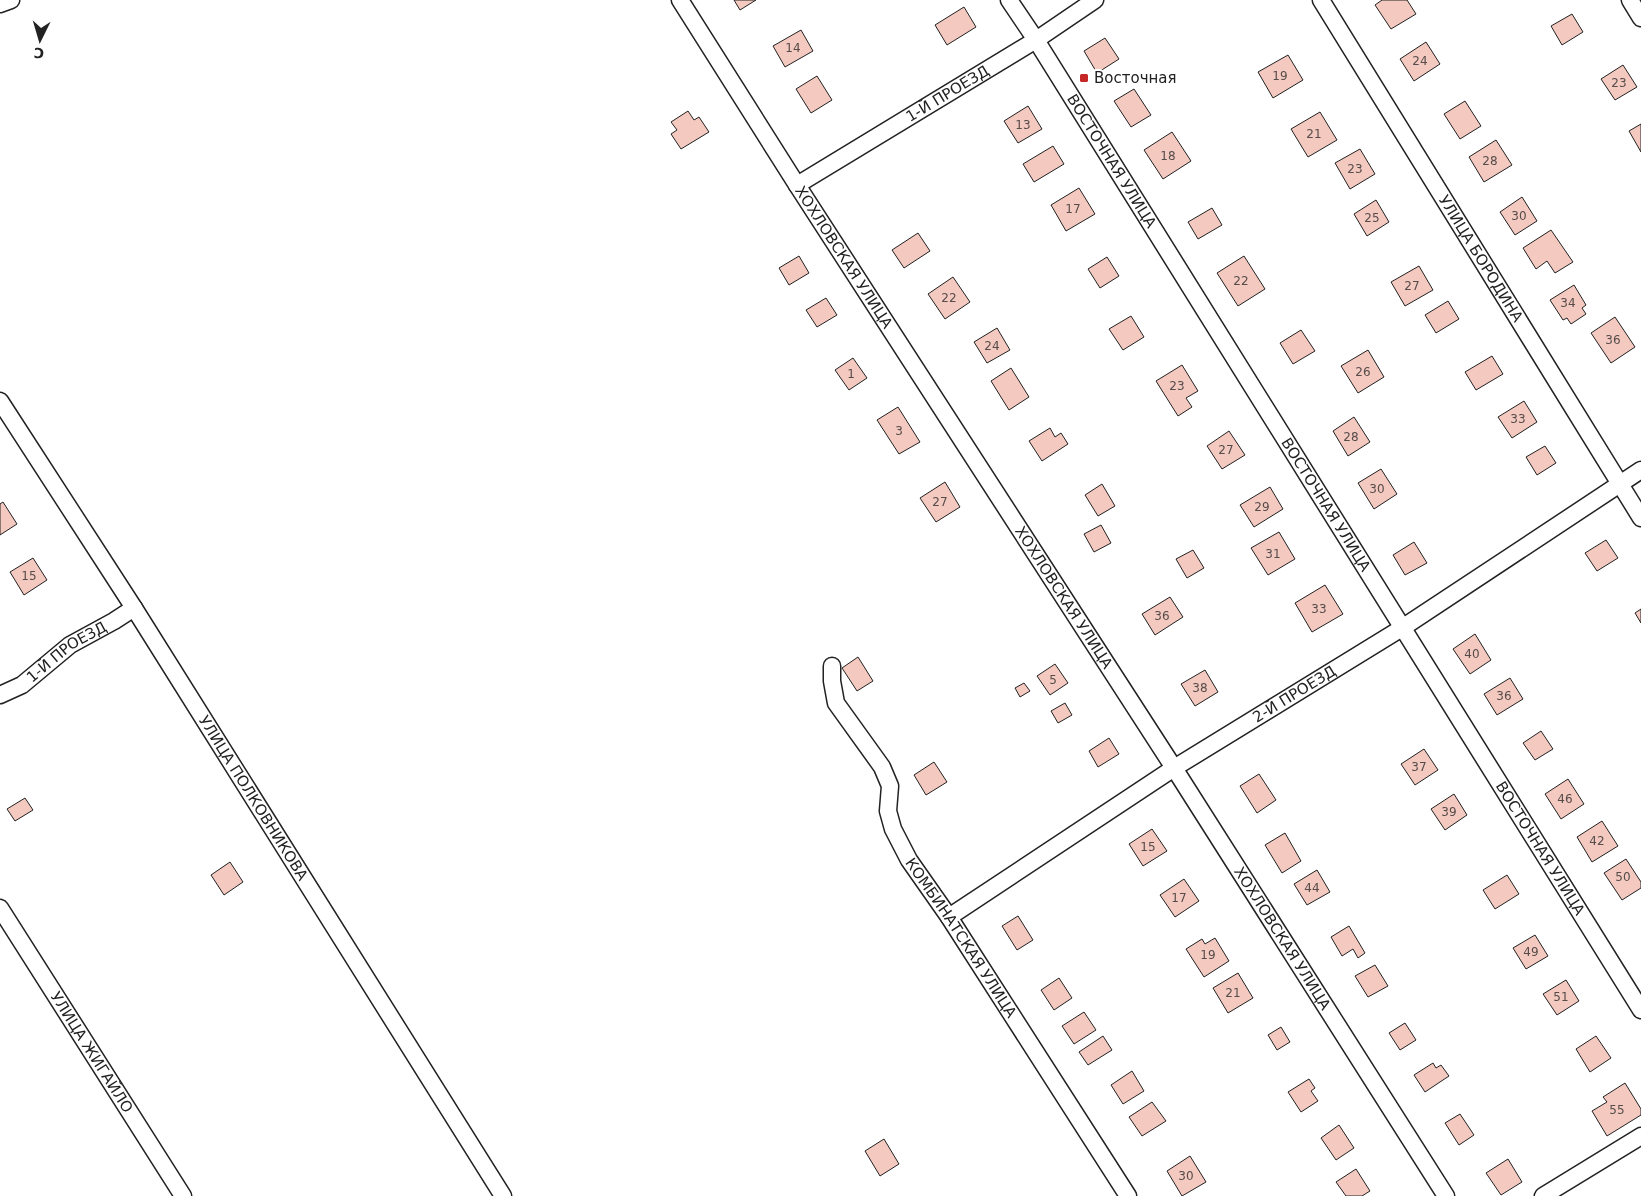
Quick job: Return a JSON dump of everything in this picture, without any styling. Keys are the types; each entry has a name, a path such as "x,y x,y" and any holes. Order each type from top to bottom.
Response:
{"street":[{"path":"0,4 11,0"},
{"name":"ХОХЛОВСКАЯ УЛИЦА","path":"680,0 797,185 1174,768 1446,1196"},
{"name":"ВОСТОЧНАЯ УЛИЦА","path":"1009,0 1036,40 1641,1010"},
{"name":"1-Й ПРОЕЗД","path":"797,185 1036,40 1095,0"},
{"name":"УЛИЦА БОРОДИНА","path":"1321,0 1641,518"},
{"path":"1630,0 1641,18"},
{"name":"УЛИЦА ПОЛКОВНИКОВА","path":"0,402 134,608 503,1196"},
{"name":"2-Й ПРОЕЗД","path":"949,918 1174,768 1402,628 1641,470"},
{"name":"1-Й ПРОЕЗД","path":"0,695 22,685 70,646 134,608"},
{"name":"КОМБИНАТСКАЯ УЛИЦА","path":"832,666 832,681 836,703 882,767 890,786 888,811 893,829 909,860 949,918 1128,1196"},
{"name":"УЛИЦА ЖИГАЙЛО","path":"0,908 183,1196"},
{"path":"1543,1196 1641,1136"}],"building":[{"path":"734,0 756,0 740,10"},
{"path":"1382,0 1407,0 1416,14 1391,29 1375,5"},
{"path":"964,7 976,27 947,45 935,25"},
{"path":"1572,14 1583,32 1562,45 1551,26"},
{"path":"801,30 813,51 785,67 773,46"},
{"path":"1105,38 1119,59 1097,73 1084,51"},
{"path":"1426,42 1440,64 1414,81 1400,59"},
{"path":"1288,55 1303,80 1273,98 1258,72"},
{"path":"1623,65 1637,87 1615,100 1601,79"},
{"path":"817,76 832,100 811,113 796,89"},
{"path":"1134,89 1151,115 1131,127 1114,101"},
{"path":"1465,101 1481,126 1460,139 1444,114"},
{"path":"1028,106 1042,129 1018,143 1004,121"},
{"path":"688,111 694,120 699,117 709,132 681,149 671,134 677,130 671,122"},
{"path":"1320,112 1337,140 1308,157 1291,129"},
{"path":"1641,124 1641,152 1629,131"},
{"path":"1172,132 1191,161 1163,179 1144,150"},
{"path":"1496,140 1512,165 1484,182 1469,157"},
{"path":"1053,146 1064,164 1034,182 1023,164"},
{"path":"1360,149 1375,174 1350,189 1335,163"},
{"path":"1079,188 1095,214 1066,231 1051,205"},
{"path":"1522,197 1537,221 1515,235 1500,212"},
{"path":"1376,200 1389,222 1367,236 1354,214"},
{"path":"1212,208 1222,225 1198,239 1188,222"},
{"path":"1551,230 1573,262 1555,273 1547,261 1536,269 1523,248"},
{"path":"918,233 930,251 904,268 892,250"},
{"path":"799,256 809,273 789,285 779,268"},
{"path":"1244,256 1265,289 1238,306 1217,273"},
{"path":"1107,257 1119,276 1100,288 1088,269"},
{"path":"1419,266 1433,290 1405,306 1391,282"},
{"path":"953,277 970,302 945,319 928,294"},
{"path":"1574,285 1586,305 1582,308 1586,314 1571,324 1567,318 1563,320 1550,300"},
{"path":"826,298 837,315 817,327 806,310"},
{"path":"1448,301 1459,319 1436,333 1425,315"},
{"path":"1131,316 1144,337 1123,350 1109,329"},
{"path":"1615,317 1635,347 1611,363 1591,333"},
{"path":"997,328 1010,350 987,363 974,342"},
{"path":"1301,330 1315,351 1293,364 1280,343"},
{"path":"1368,350 1384,377 1358,393 1341,366"},
{"path":"1492,356 1503,374 1476,390 1465,372"},
{"path":"853,358 867,378 849,390 835,370"},
{"path":"1182,365 1198,391 1186,398 1192,407 1178,416 1156,381"},
{"path":"1011,368 1029,397 1009,410 991,381"},
{"path":"1524,401 1537,422 1512,438 1498,417"},
{"path":"898,407 920,442 899,454 877,420"},
{"path":"1354,417 1370,442 1348,456 1333,431"},
{"path":"1050,428 1055,437 1061,433 1068,444 1042,461 1029,441"},
{"path":"1229,431 1245,455 1222,469 1207,446"},
{"path":"1545,446 1556,463 1537,475 1526,457"},
{"path":"1381,469 1397,494 1374,509 1358,483"},
{"path":"945,482 960,507 936,522 920,498"},
{"path":"1102,484 1115,506 1098,516 1085,495"},
{"path":"1270,487 1283,509 1254,527 1240,505"},
{"path":"3,502 17,524 0,535 0,504"},
{"path":"1101,525 1111,543 1094,552 1084,534"},
{"path":"1279,532 1295,559 1268,575 1251,548"},
{"path":"1606,540 1618,558 1597,571 1585,553"},
{"path":"1414,542 1427,563 1405,575 1393,555"},
{"path":"1193,550 1204,568 1187,578 1176,559"},
{"path":"33,558 47,580 24,595 10,572"},
{"path":"1325,585 1343,614 1312,632 1295,603"},
{"path":"1170,597 1183,617 1155,635 1142,614"},
{"path":"1641,609 1641,623 1635,613"},
{"path":"1475,634 1491,660 1470,674 1453,649"},
{"path":"858,657 873,681 857,691 842,668"},
{"path":"1055,664 1068,683 1050,695 1037,676"},
{"path":"1205,670 1218,692 1195,706 1181,684"},
{"path":"1510,678 1523,699 1497,715 1484,694"},
{"path":"1024,683 1030,691 1020,697 1015,688"},
{"path":"1065,703 1072,715 1058,723 1051,711"},
{"path":"1541,731 1553,749 1535,760 1523,743"},
{"path":"1109,738 1119,754 1098,767 1089,751"},
{"path":"1424,749 1438,770 1415,785 1401,764"},
{"path":"934,762 947,782 926,795 914,775"},
{"path":"1259,774 1276,800 1257,813 1240,786"},
{"path":"1568,779 1584,804 1561,819 1545,794"},
{"path":"1454,794 1467,815 1445,830 1431,809"},
{"path":"25,798 33,810 15,821 7,809"},
{"path":"1602,821 1618,846 1592,862 1577,837"},
{"path":"1152,829 1167,851 1143,866 1129,844"},
{"path":"1285,833 1301,861 1282,873 1265,845"},
{"path":"1626,859 1641,882 1641,888 1622,900 1604,873"},
{"path":"230,862 243,882 224,895 211,875"},
{"path":"1317,870 1330,892 1307,905 1294,884"},
{"path":"1507,875 1519,894 1495,909 1483,890"},
{"path":"1184,879 1199,901 1175,917 1160,895"},
{"path":"1018,916 1033,940 1017,950 1002,926"},
{"path":"1349,926 1365,953 1358,958 1353,949 1342,956 1331,937"},
{"path":"1535,935 1548,956 1526,969 1513,948"},
{"path":"1215,938 1229,961 1204,977 1186,949 1202,939 1205,944"},
{"path":"1375,965 1388,986 1368,997 1355,976"},
{"path":"1238,973 1253,998 1228,1013 1213,988"},
{"path":"1059,978 1072,998 1054,1010 1041,990"},
{"path":"1566,980 1579,1001 1557,1015 1543,994"},
{"path":"1084,1012 1096,1030 1074,1044 1062,1026"},
{"path":"1405,1023 1416,1040 1400,1050 1389,1033"},
{"path":"1281,1027 1290,1042 1277,1050 1268,1035"},
{"path":"1103,1036 1112,1050 1088,1065 1079,1052"},
{"path":"1596,1036 1611,1058 1590,1072 1576,1049"},
{"path":"1433,1063 1436,1068 1441,1065 1449,1076 1425,1092 1414,1075"},
{"path":"1132,1071 1144,1091 1123,1104 1111,1085"},
{"path":"1309,1079 1315,1088 1311,1091 1318,1101 1301,1112 1288,1092"},
{"path":"1625,1083 1641,1109 1641,1115 1607,1136 1592,1111 1607,1102 1603,1097"},
{"path":"1152,1102 1166,1121 1142,1136 1129,1117"},
{"path":"1460,1114 1474,1135 1459,1145 1445,1123"},
{"path":"1339,1125 1354,1148 1336,1160 1321,1138"},
{"path":"884,1139 899,1164 880,1176 865,1151"},
{"path":"1190,1156 1206,1182 1182,1196 1167,1171"},
{"path":"1508,1159 1522,1182 1501,1195 1486,1173"},
{"path":"1356,1169 1370,1191 1362,1196 1346,1196 1336,1182"}],"place":[{"name":"Восточная","path":"1084,78"}]}
